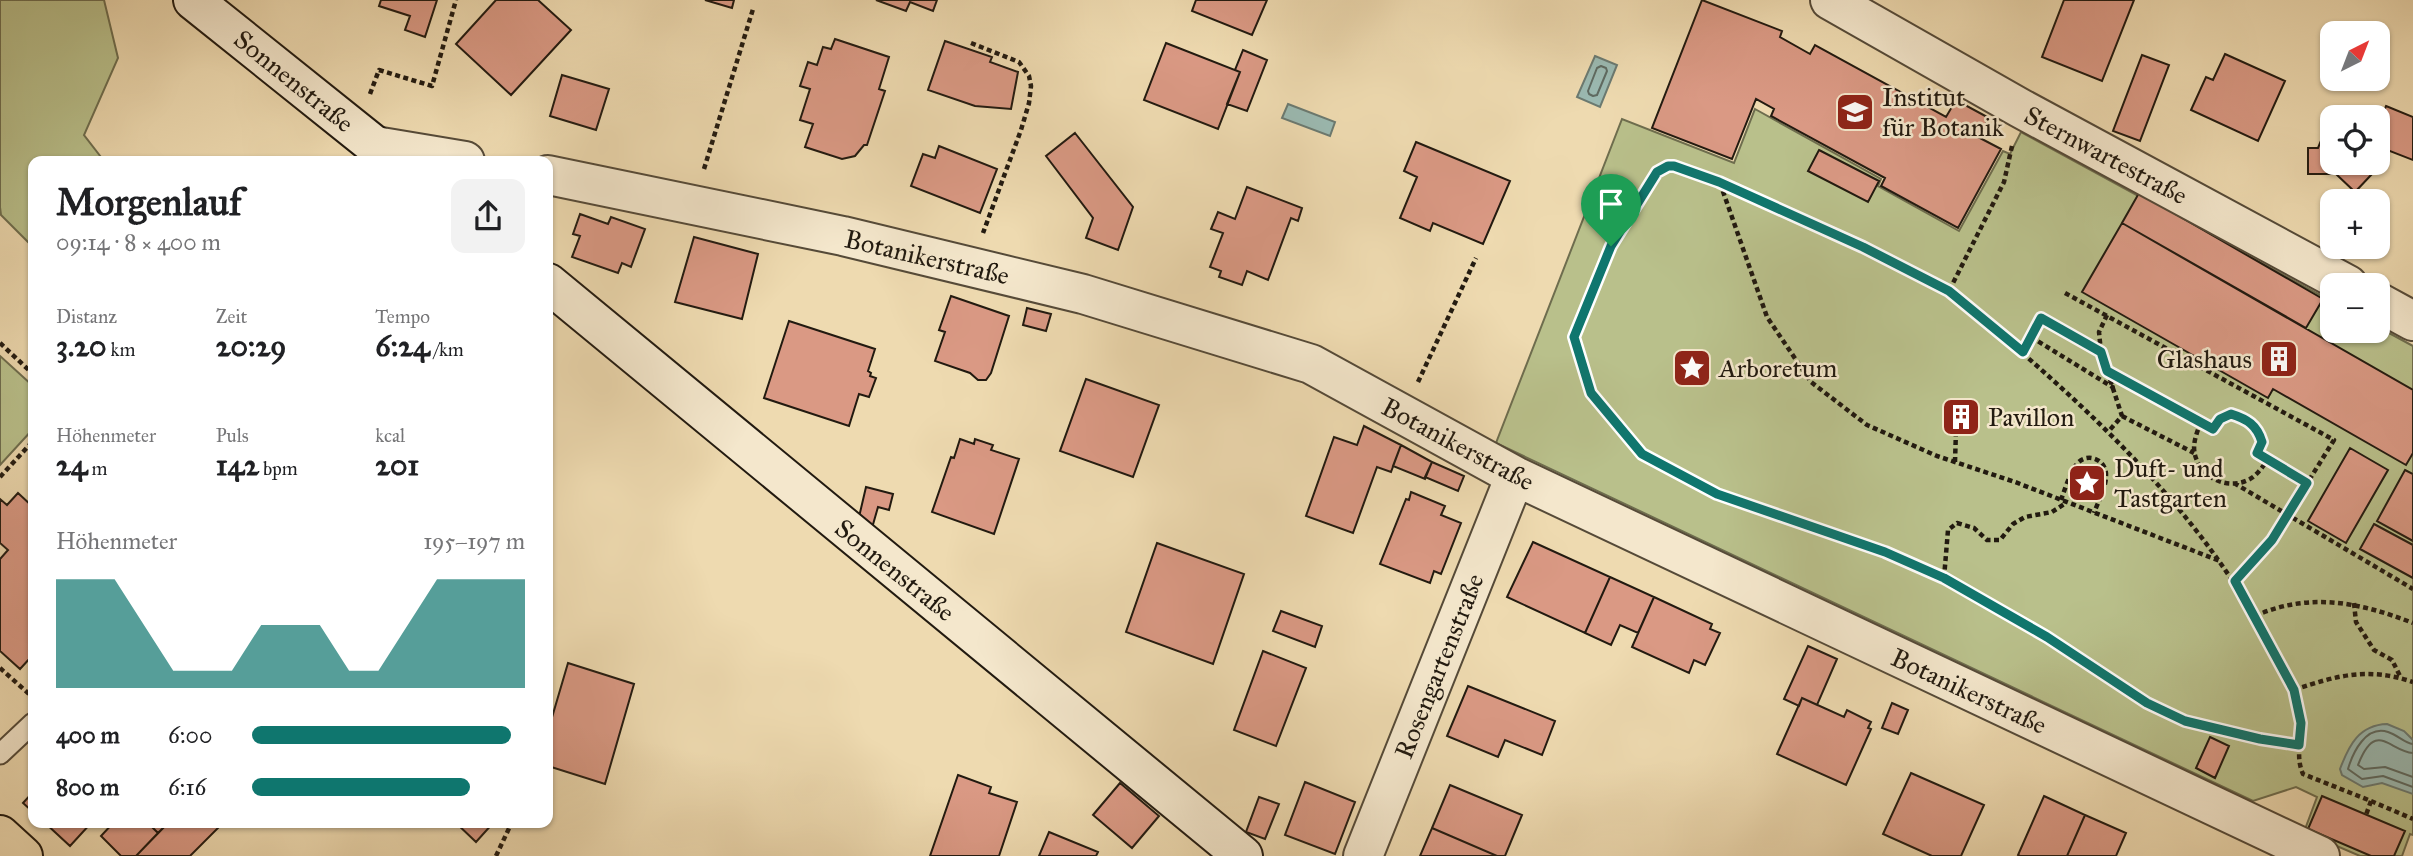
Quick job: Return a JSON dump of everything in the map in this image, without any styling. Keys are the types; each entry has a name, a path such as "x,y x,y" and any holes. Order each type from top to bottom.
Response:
{"main road":[{"path":"0,835 23,856"}],"street":[{"name":"Sonnenstraße","path":"193,0 375,146"},
{"name":"Sternwartestraße","path":"1830,0 2020,108 2326,273"},
{"path":"375,146 435,156"},
{"name":"Botanikerstraße","path":"553,177 843,236 996,273 1095,298 1311,364 1514,476 2320,856"},
{"name":"Sonnenstraße","path":"553,287 1243,856"},
{"path":"2390,309 2413,321"},
{"name":"Rosengartenstraße","path":"1363,856 1514,476"}],"lane":[{"path":"0,754 28,728"}],"path":[{"path":"375,146 379,70 432,86 456,0"},
{"path":"693,207 753,9"},
{"path":"971,43 1019,62 1029,76 1031,86 1027,112 982,236 996,273"},
{"path":"1949,291 2004,182 2020,108"},
{"path":"2299,745 2260,739 2185,721 2147,703 2047,637 1944,578 1885,552 1717,494 1642,454 1591,393 1574,337 1611,246 1662,168 1674,166 1719,182 1863,247 1949,291 2023,352 2108,432 2235,581 2294,690 2301,723 2298,762 2303,774 2413,819"},
{"path":"1719,182 1767,317 1811,382 1867,425 1955,462 2221,562"},
{"path":"1403,415 1476,258"},
{"path":"2065,293 2333,440 2272,540 2235,581"},
{"path":"2107,315 2099,331 2101,352 2122,416 2194,453"},
{"path":"2023,352 2041,318 2101,352"},
{"path":"2031,337 2113,388"},
{"path":"0,344 28,369"},
{"path":"2107,371 2213,429 2220,419 2231,414 2246,419 2258,430 2262,442 2257,453 2307,483"},
{"path":"2108,432 2122,416"},
{"path":"2201,422 2195,438 2194,453 2200,467 2210,478 2234,483 2248,480 2260,471 2268,460"},
{"path":"1955,462 1956,430"},
{"path":"0,477 28,446"},
{"path":"1944,578 1948,530 1957,523 1974,528 1987,540 2000,540 2013,524 2025,517 2052,512 2064,501 2077,464 2085,458 2095,459 2103,465 2106,475 2094,513"},
{"path":"2234,483 2413,589"},
{"path":"2255,616 2276,606 2291,603 2354,603 2413,623"},
{"path":"2354,603 2356,622 2374,650 2392,660 2400,678"},
{"path":"0,668 28,693"},
{"path":"2294,690 2322,680 2355,673 2384,674 2413,682"},
{"path":"2366,815 2371,801"},
{"path":"496,856 509,828"}],"green space":[{"path":"0,0 104,0 118,58 84,135 100,156 28,156 28,242 1,215"},
{"path":"1755,109 1881,179 1878,186 1959,231 2003,151 2010,154 2021,132 2320,295 2320,343 2390,343 2390,334 2413,346 2413,835 2410,834 2402,856 2360,856 2304,832 2317,797 2296,787 2253,801 1496,443 1622,119 1734,163"},
{"path":"0,356 28,381 28,434 0,465"}],"water":[{"path":"1595,56 1617,65 1600,107 1577,97"},
{"path":"1288,104 1335,122 1330,136 1282,118"},
{"path":"2387,724 2404,731 2413,740 2413,794 2382,783 2363,787 2342,775 2340,769 2356,738 2369,728"}],"building":[{"path":"381,0 437,0 425,37 405,30 410,16 379,6"},
{"path":"496,0 538,0 571,30 511,95 456,44"},
{"path":"705,0 734,0 732,8"},
{"path":"876,0 937,0 933,11 910,2 906,11"},
{"path":"1196,0 1267,0 1252,35 1192,11"},
{"name":"Institut für Botanik","path":"1702,0 1782,31 1780,37 1810,54 1815,45 1946,117 1956,100 1989,118 1978,137 2001,149 1958,228 1881,186 1885,178 1771,116 1774,109 1756,99 1732,159 1652,128"},
{"path":"2064,0 2134,0 2102,81 2042,57"},
{"path":"835,39 889,57 879,89 885,91 867,145 855,156 842,159 805,147 813,124 800,120 810,89 800,86 808,62 817,65 823,47 831,49"},
{"path":"945,41 992,57 990,62 1018,72 1011,109 975,106 928,90"},
{"path":"1166,43 1240,72 1218,129 1144,100"},
{"path":"1243,50 1267,60 1247,111 1227,104 1240,72 1235,70"},
{"path":"2225,54 2285,81 2258,141 2191,110 2206,77 2213,80"},
{"path":"2142,55 2169,65 2140,141 2113,131"},
{"path":"562,75 609,89 596,130 550,116"},
{"path":"2390,108 2413,117 2413,160 2390,151"},
{"path":"1075,133 1133,207 1118,250 1086,238 1093,218 1046,156"},
{"path":"1416,142 1510,181 1483,244 1433,223 1430,231 1400,218 1417,177 1404,171"},
{"path":"2320,143 2320,174 2308,174 2308,148 2318,148"},
{"path":"939,146 997,169 980,213 911,186 923,154 935,158"},
{"path":"1819,150 1879,181 1868,202 1808,171"},
{"path":"2337,175 2371,175 2358,189 2352,189"},
{"path":"1247,187 1302,208 1298,221 1291,218 1268,280 1247,271 1242,285 1219,277 1221,271 1210,267 1223,233 1211,229 1218,212 1235,219"},
{"path":"2139,193 2320,297 2320,304 2306,328 2122,223"},
{"path":"580,214 608,224 611,217 645,229 631,267 622,263 618,273 572,257 580,236 573,234"},
{"name":"Glashaus","path":"2122,223 2320,337 2320,343 2331,343 2413,390 2413,453 2406,465 2273,389 2268,398 2082,292"},
{"path":"694,237 758,254 742,319 675,302"},
{"path":"951,296 1009,316 991,373 986,380 978,380 970,373 935,361 945,332 939,330"},
{"path":"1027,308 1051,314 1046,331 1023,325"},
{"path":"789,321 875,349 868,371 870,376 876,378 869,397 859,394 849,426 764,398"},
{"path":"1086,379 1159,405 1133,477 1060,451"},
{"name":"Pavillon","path":"1961,403 1970,407 1974,416 1970,425 1961,429 1952,425 1948,416 1952,407"},
{"path":"1364,426 1401,445 1391,472 1377,467 1353,533 1306,516 1334,437 1357,445"},
{"path":"960,439 974,444 975,439 993,445 991,450 1019,459 994,534 932,512"},
{"path":"1401,445 1432,462 1425,479 1393,466"},
{"path":"2350,448 2388,470 2346,543 2308,521"},
{"path":"1432,462 1464,476 1458,491 1425,477"},
{"path":"2405,470 2413,474 2413,541 2377,521"},
{"path":"866,487 893,494 889,510 878,507 872,528 859,517"},
{"path":"1411,492 1445,506 1441,515 1461,523 1441,574 1434,571 1430,583 1380,564"},
{"path":"18,493 28,502 28,660 20,669 0,651 0,559 8,550 0,543 0,499 7,505"},
{"path":"2374,524 2413,545 2413,578 2360,549"},
{"path":"1533,542 1610,577 1585,633 1507,597"},
{"path":"1157,543 1244,574 1213,664 1126,632"},
{"path":"1610,577 1654,597 1638,633 1620,625 1611,645 1585,633"},
{"path":"1654,597 1712,624 1710,629 1720,633 1705,665 1694,660 1689,673 1632,647"},
{"path":"1281,611 1322,626 1315,647 1273,631"},
{"path":"1808,646 1837,659 1817,705 1802,698 1799,706 1784,699"},
{"path":"1263,651 1306,668 1276,746 1234,730"},
{"path":"568,663 634,684 605,784 553,768 553,714"},
{"path":"1468,686 1555,721 1542,755 1505,740 1498,757 1447,736"},
{"path":"1802,698 1844,717 1847,710 1871,722 1868,728 1871,729 1846,785 1777,754"},
{"path":"1892,703 1908,710 1898,734 1882,728"},
{"path":"2210,737 2229,746 2215,778 2196,768"},
{"path":"1911,773 1984,805 1961,856 1932,856 1883,834"},
{"path":"958,775 991,787 989,793 1017,802 999,856 930,856"},
{"path":"1305,782 1355,802 1335,854 1285,835"},
{"path":"1120,783 1159,816 1132,848 1093,815"},
{"path":"1450,785 1522,815 1505,856 1497,856 1432,828"},
{"path":"2044,796 2085,815 2067,856 2020,856 2018,855"},
{"path":"2322,796 2405,831 2394,856 2371,856 2308,829"},
{"path":"1259,797 1279,804 1265,839 1246,832"},
{"path":"2085,815 2126,833 2116,856 2067,856"},
{"path":"50,828 86,828 70,846"},
{"path":"108,828 153,828 158,833 136,856 121,856 101,836"},
{"path":"163,828 218,828 190,856 136,856"},
{"path":"461,828 489,828 476,842"},
{"path":"1432,828 1497,856 1420,856"},
{"path":"1049,832 1098,852 1096,856 1039,856"}],"place":[{"name":"Institut für Botanik","path":"1855,112"},
{"name":"Glashaus","path":"2279,359"},
{"name":"Arboretum","path":"1692,368"},
{"name":"Pavillon","path":"1961,417"},
{"name":"Duft- und Tastgarten","path":"2087,483"}],"route":[{"path":"1674,166 1719,182 1863,247 1949,291 2023,352 2041,318 2101,352 2107,371 2213,429 2220,419 2231,414 2246,419 2258,430 2262,442 2257,453 2307,483 2272,540 2235,581 2294,690 2301,723 2299,745 2260,739 2185,721 2147,703 2047,637 1944,578 1885,552 1717,494 1642,454 1591,393 1574,337 1611,246 1657,172 1662,168 1674,166"}]}
